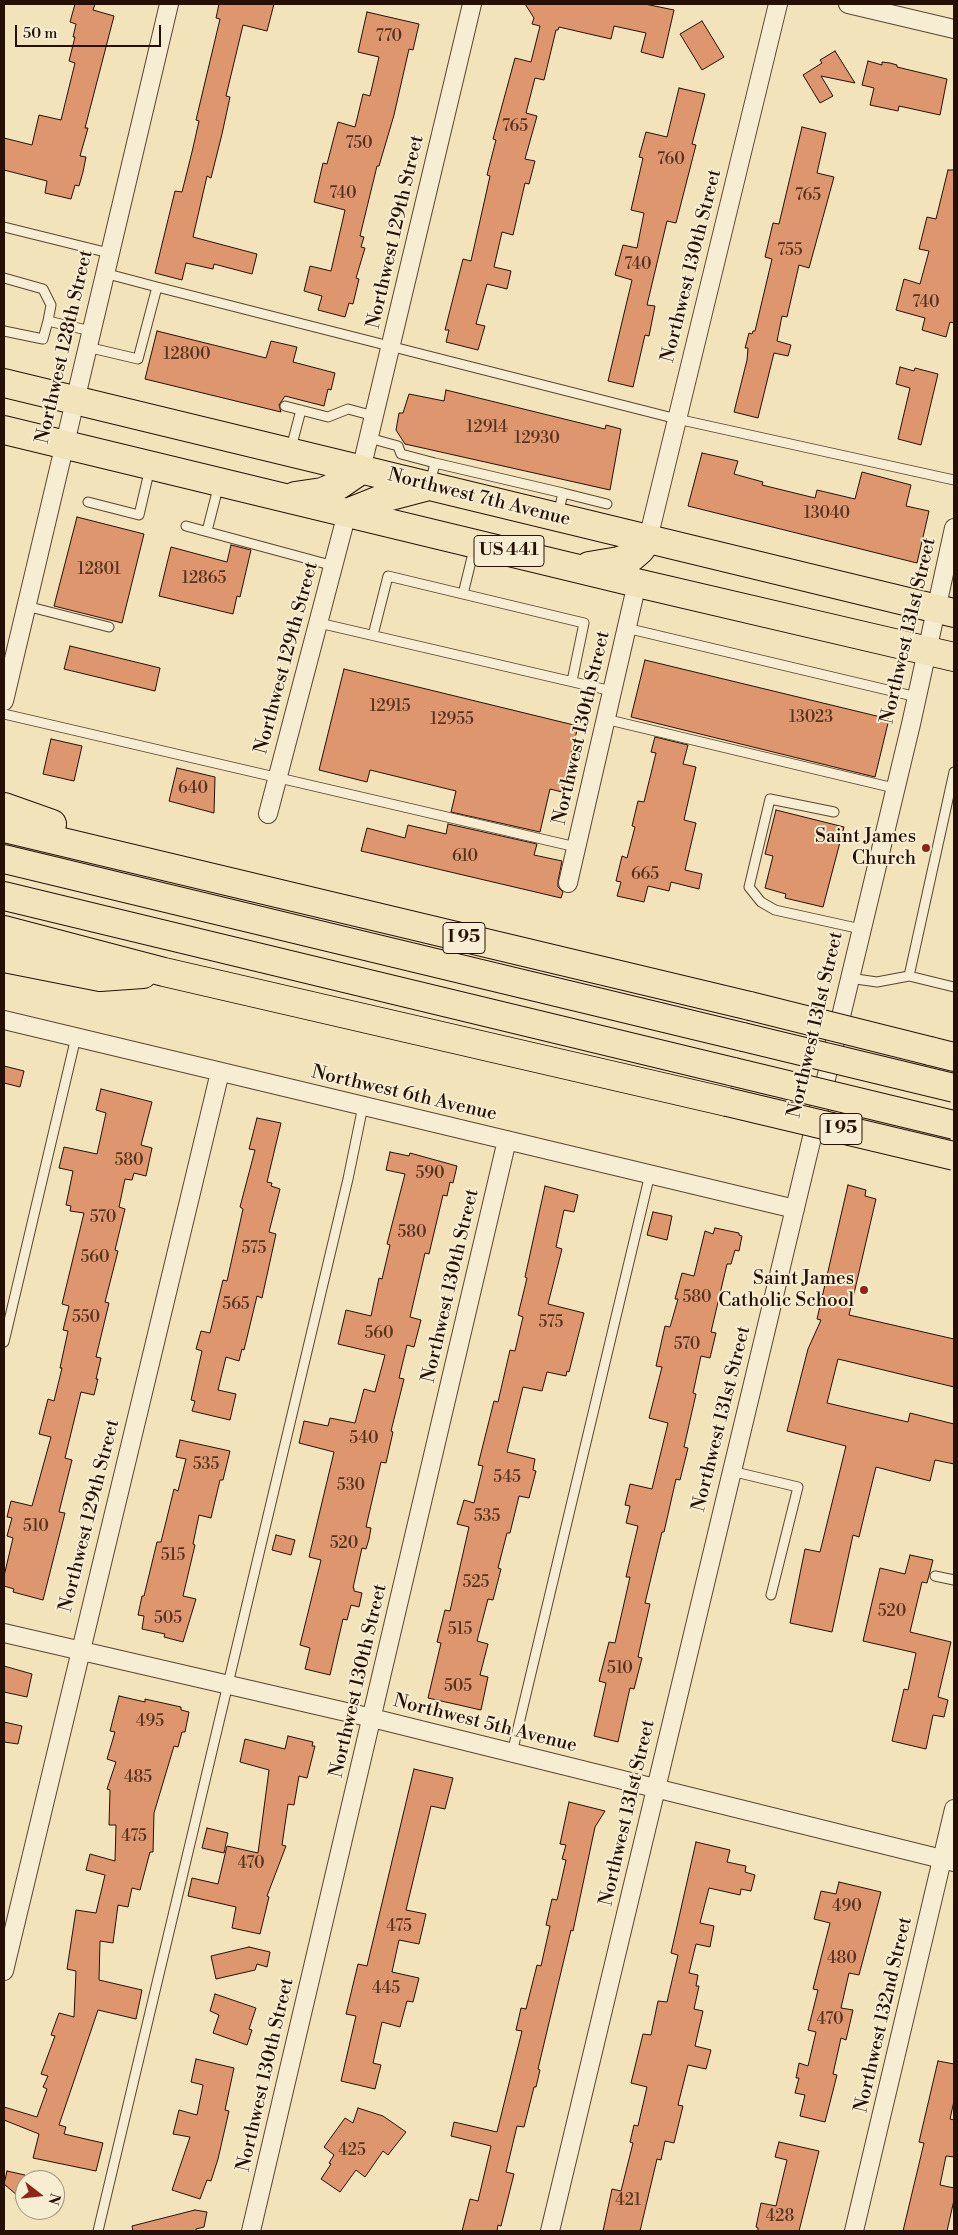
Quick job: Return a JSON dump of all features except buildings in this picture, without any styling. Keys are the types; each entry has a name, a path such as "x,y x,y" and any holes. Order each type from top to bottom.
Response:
{"main road":[{"name":"Northwest 7th Avenue","path":"4,383 362,470 432,474 487,487 560,505 648,539 945,610"},
{"name":"US 441","path":"4,430 954,656"},
{"path":"286,497 322,492 339,485 362,470"},
{"path":"347,513 387,497 432,474"},
{"path":"570,566 619,562 632,557 648,539"},
{"path":"4,806 178,869"},
{"name":"I 95","path":"4,828 946,1054"},
{"path":"4,858 954,1088"},
{"path":"4,896 954,1125"},
{"name":"I 95","path":"4,930 164,972 954,1156"},
{"path":"4,958 100,978 164,972"}],"street":[{"name":"Northwest 128th Street","path":"4,701 169,4"},
{"name":"Northwest 129th Street","path":"362,470 472,4"},
{"name":"Northwest 130th Street","path":"648,539 778,4"},
{"path":"848,4 954,29"},
{"name":"Northwest 129th Street","path":"268,814 347,513"},
{"name":"Northwest 131st Street","path":"550,2231 927,650 945,610 954,528"},
{"name":"Northwest 130th Street","path":"568,883 637,582"},
{"name":"Northwest 6th Avenue","path":"4,1020 795,1209"},
{"name":"Northwest 129th Street","path":"4,1971 220,1072"},
{"name":"Northwest 130th Street","path":"251,2231 507,1140"},
{"name":"Northwest 5th Avenue","path":"4,1633 372,1718 948,1860"},
{"name":"Northwest 132nd Street","path":"854,2231 948,1860 954,1809"}],"lane":[{"path":"4,227 109,253"},
{"path":"104,273 677,419 954,480"},
{"path":"4,278 44,289 51,305 43,339 4,331"},
{"path":"48,321 138,360 157,287"},
{"path":"285,406 328,417 348,410 374,416"},
{"path":"290,452 300,410"},
{"path":"369,438 398,446 401,454 432,474"},
{"path":"88,502 139,515 151,465"},
{"path":"207,532 220,481"},
{"path":"560,505 607,504"},
{"path":"186,526 334,566"},
{"path":"463,594 476,543"},
{"path":"373,635 388,576 584,623 572,681"},
{"path":"26,606 109,627"},
{"path":"318,623 612,690"},
{"path":"626,628 917,697"},
{"path":"4,714 278,776 576,848"},
{"path":"605,719 894,788"},
{"path":"910,976 954,772"},
{"path":"834,812 770,798 749,886 761,902 774,910 861,929"},
{"path":"849,978 877,982 910,976 954,986"},
{"path":"4,1342 76,1037"},
{"path":"98,2231 364,1106"},
{"path":"512,1753 650,1174"},
{"path":"731,1471 798,1488 771,1595"},
{"path":"936,1576 954,1580"}],"place":[{"name":"Saint James Church","path":"926,848"},
{"name":"Saint James Catholic School","path":"864,1290"}]}
